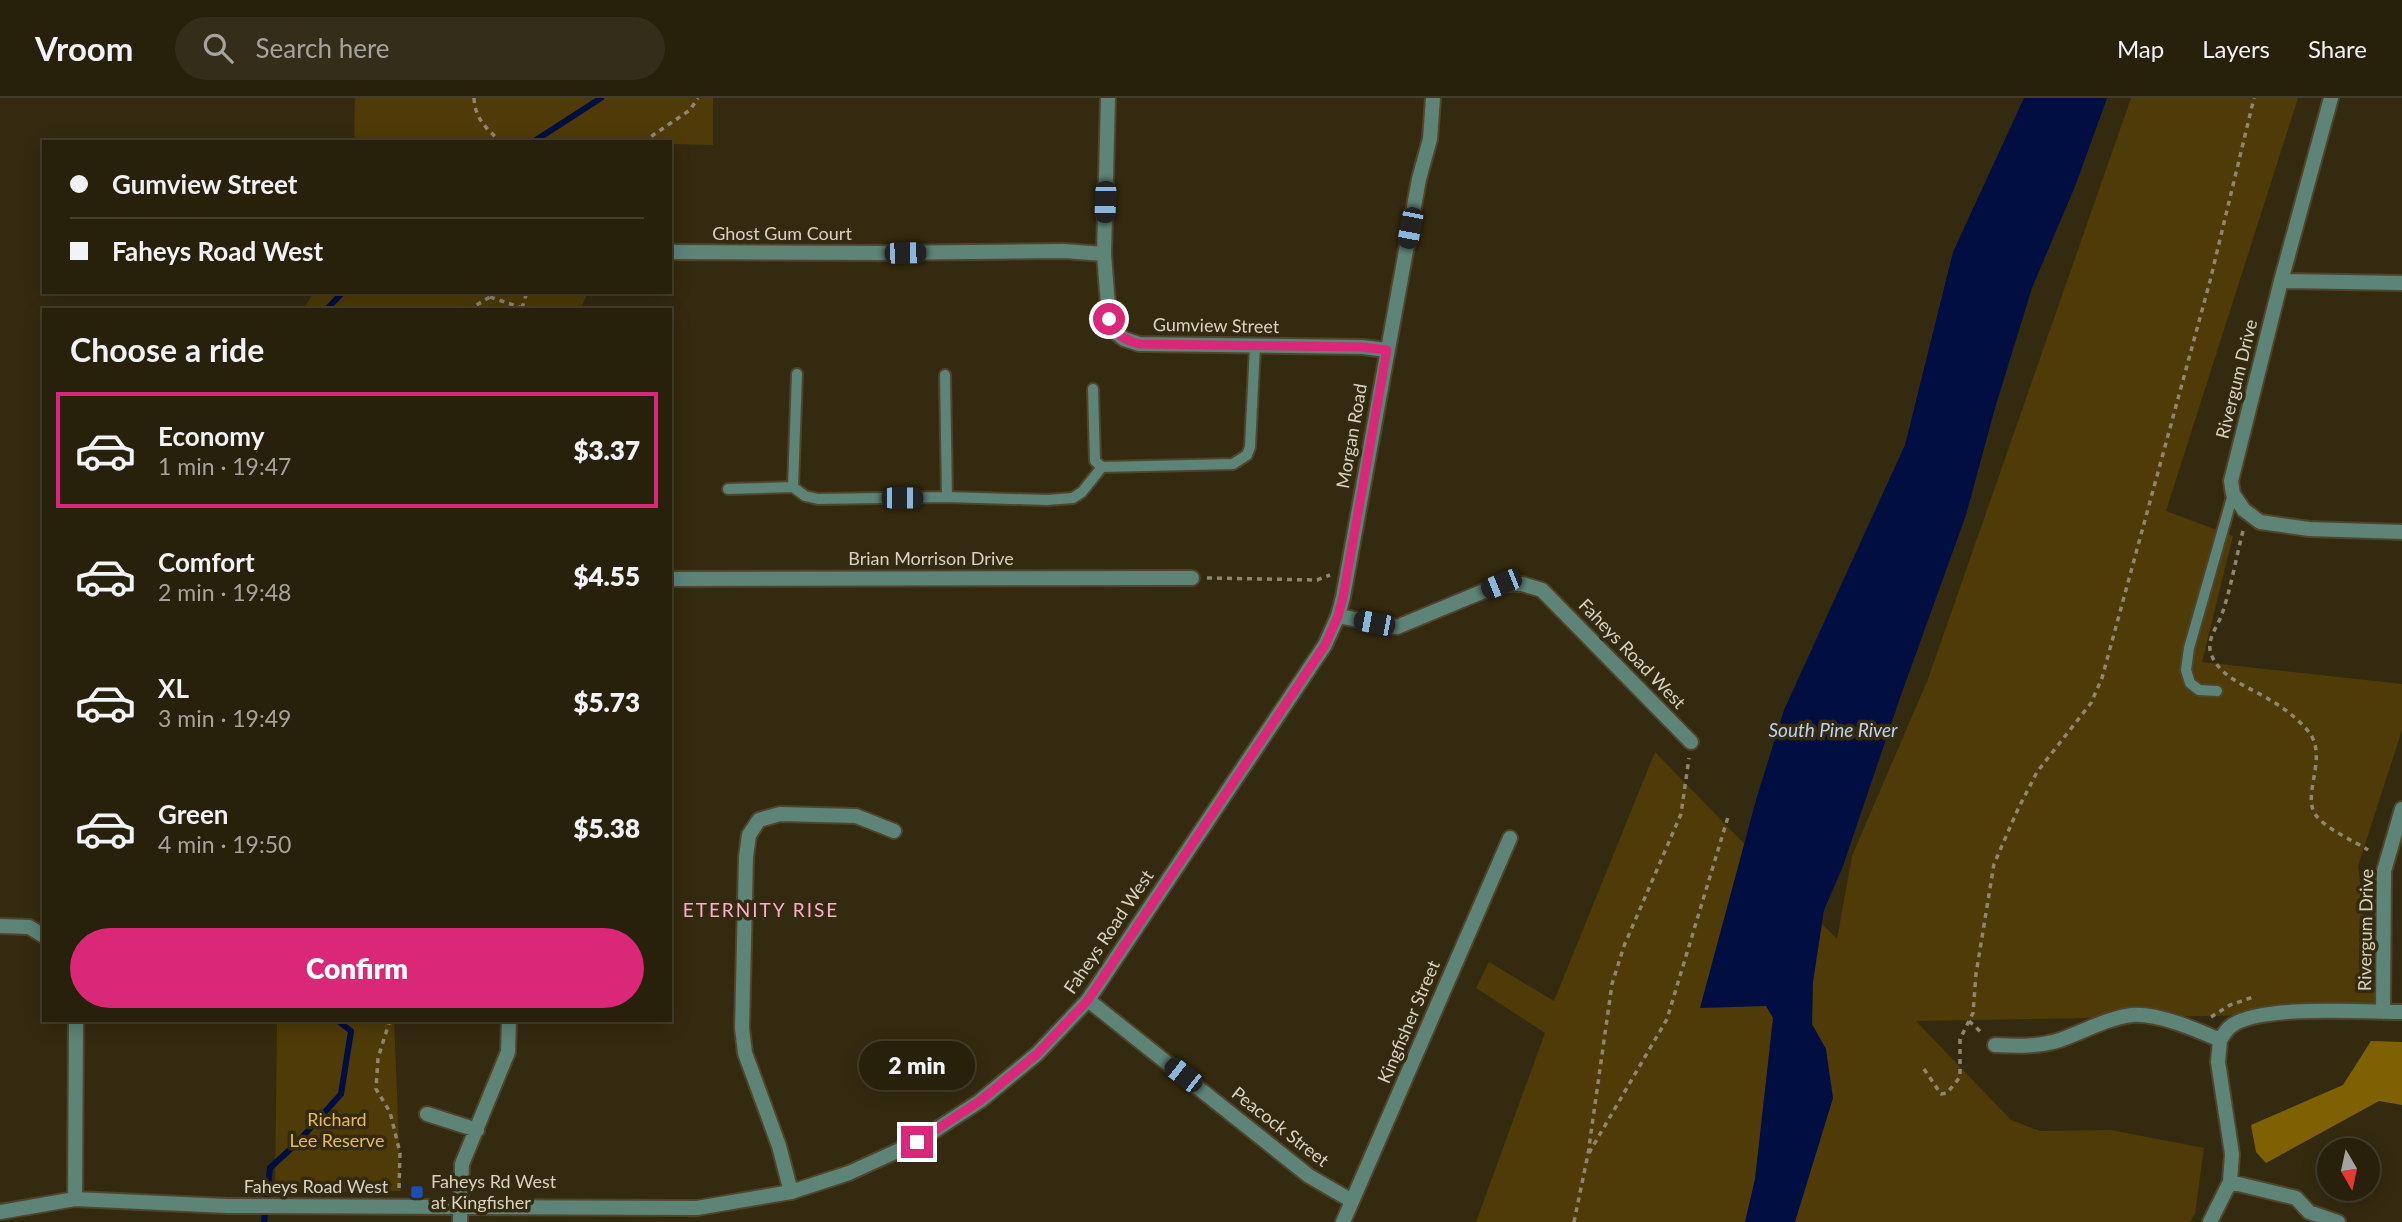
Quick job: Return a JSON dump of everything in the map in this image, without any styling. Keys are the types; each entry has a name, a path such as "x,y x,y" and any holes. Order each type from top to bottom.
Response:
{"street":[{"name":"Gumview Street","path":"1108,98 1104,254 1109,319 1114,331 1124,339 1139,344 1362,347 1387,350"},
{"name":"Morgan Road","path":"1338,616 1419,179 1430,139 1433,98"},
{"name":"Rivergum Drive","path":"2233,494 2231,481 2281,281 2331,98"},
{"name":"Ghost Gum Court","path":"672,252 839,254 1064,251 1104,254"},
{"path":"2281,281 2402,283"},
{"path":"2233,494 2244,510 2260,522 2309,529 2402,532"},
{"name":"Brian Morrison Drive","path":"672,579 1192,578"},
{"name":"Faheys Road West","path":"0,1212 75,1199 227,1206 697,1208 792,1192 849,1173 917,1142 980,1101 1037,1054 1088,1000 1325,645 1338,616 1397,627 1501,584 1521,584 1542,590 1691,742"},
{"name":"Rivergum Drive","path":"2384,1012 2384,871 2402,809"},
{"path":"792,1192 779,1146 745,1053 742,1028 746,857 749,835 759,820 780,814 856,816 894,831"},
{"name":"Kingfisher Street","path":"1343,1222 1510,838"},
{"path":"0,926 29,927 42,935"},
{"name":"Peacock Street","path":"1088,1000 1309,1176 1352,1201"},
{"path":"2210,1222 2230,1182 2232,1154 2218,1062 2220,1040 2230,1026 2279,1011 2402,1012"},
{"path":"1995,1045 2026,1046 2057,1041 2132,1015 2165,1020 2220,1040"},
{"path":"75,1199 76,1022"},
{"path":"460,1222 462,1164 508,1052 509,1022"},
{"path":"427,1114 477,1130"},
{"path":"2230,1182 2296,1198 2309,1212 2338,1222"}],"lane":[{"path":"1093,389 1095,461 1102,467 1233,464 1247,456 1250,447 1255,346"},
{"path":"793,487 797,374"},
{"path":"945,375 947,497"},
{"path":"728,489 793,487 805,496 818,499 947,497 1047,500 1073,498 1082,492 1102,467"},
{"path":"2217,691 2199,690 2190,683 2187,664 2189,648 2233,494"}],"path":[{"path":"474,98 475,112 484,127 498,140"},
{"path":"646,140 690,110 698,98"},
{"path":"1924,1069 1941,1094 1947,1093 1960,1077 1961,1039 1973,1013 1976,974 1994,864 2037,772 2091,703 2102,678 2210,281 2254,98"},
{"path":"471,308 490,295 520,308"},
{"path":"2243,531 2221,615 2211,636 2212,654 2223,671 2270,699 2310,733 2316,750 2312,801 2314,813 2323,822 2368,850"},
{"path":"1192,578 1317,580 1331,575"},
{"path":"1317,580 1323,584"},
{"path":"1574,1222 1588,1154 1612,984 1623,946 1681,814 1691,742"},
{"path":"1588,1154 1667,1019 1728,817"},
{"path":"389,1022 377,1058 376,1089 390,1112 400,1153 399,1189"}],"green space":[{"path":"355,98 713,98 713,145 672,144 672,140 354,140"},
{"path":"2131,98 2298,98 2166,511 2233,536 2202,662 2402,684 2402,730 2358,866 2377,1013 1916,1021 2011,1120 2040,1131 2111,1130 2204,1148 2195,1214 2190,1222 1476,1222 1545,1033 1476,988 1489,962 1554,1001 1655,752 1837,939 1852,856 1928,679"},
{"path":"313,294 587,294 581,308 304,308"},
{"name":"Richard Lee Reserve","path":"277,1022 394,1022 401,1191 275,1193"}],"shaded area":[{"path":"2371,1041 2402,1042 2402,1105 2379,1101 2266,1163 2256,1152 2251,1125 2343,1085"}],"water":[{"name":"South Pine River","path":"2024,98 2107,98 2076,184 2032,288 1966,515 1843,866 1824,910 1813,982 1812,1024 1826,1049 1833,1098 1795,1222 1745,1222 1755,1179 1773,1018 1766,1006 1700,1008 1756,800 1784,710 1905,445 1953,252"}],"waterway":[{"path":"536,140 601,98"},
{"path":"328,308 341,294"},
{"path":"264,1222 270,1168 297,1143 341,1094 351,1031 340,1022"}],"place":[{"name":"Faheys Rd West at Kingfisher","path":"417,1192"}],"district":[{"name":"ETERNITY RISE","path":"761,910"}],"route":[{"path":"917,1142 980,1101 1037,1054 1088,1000 1325,645 1343,597 1387,350 1362,347 1139,344 1124,339 1114,331 1109,319"}]}
